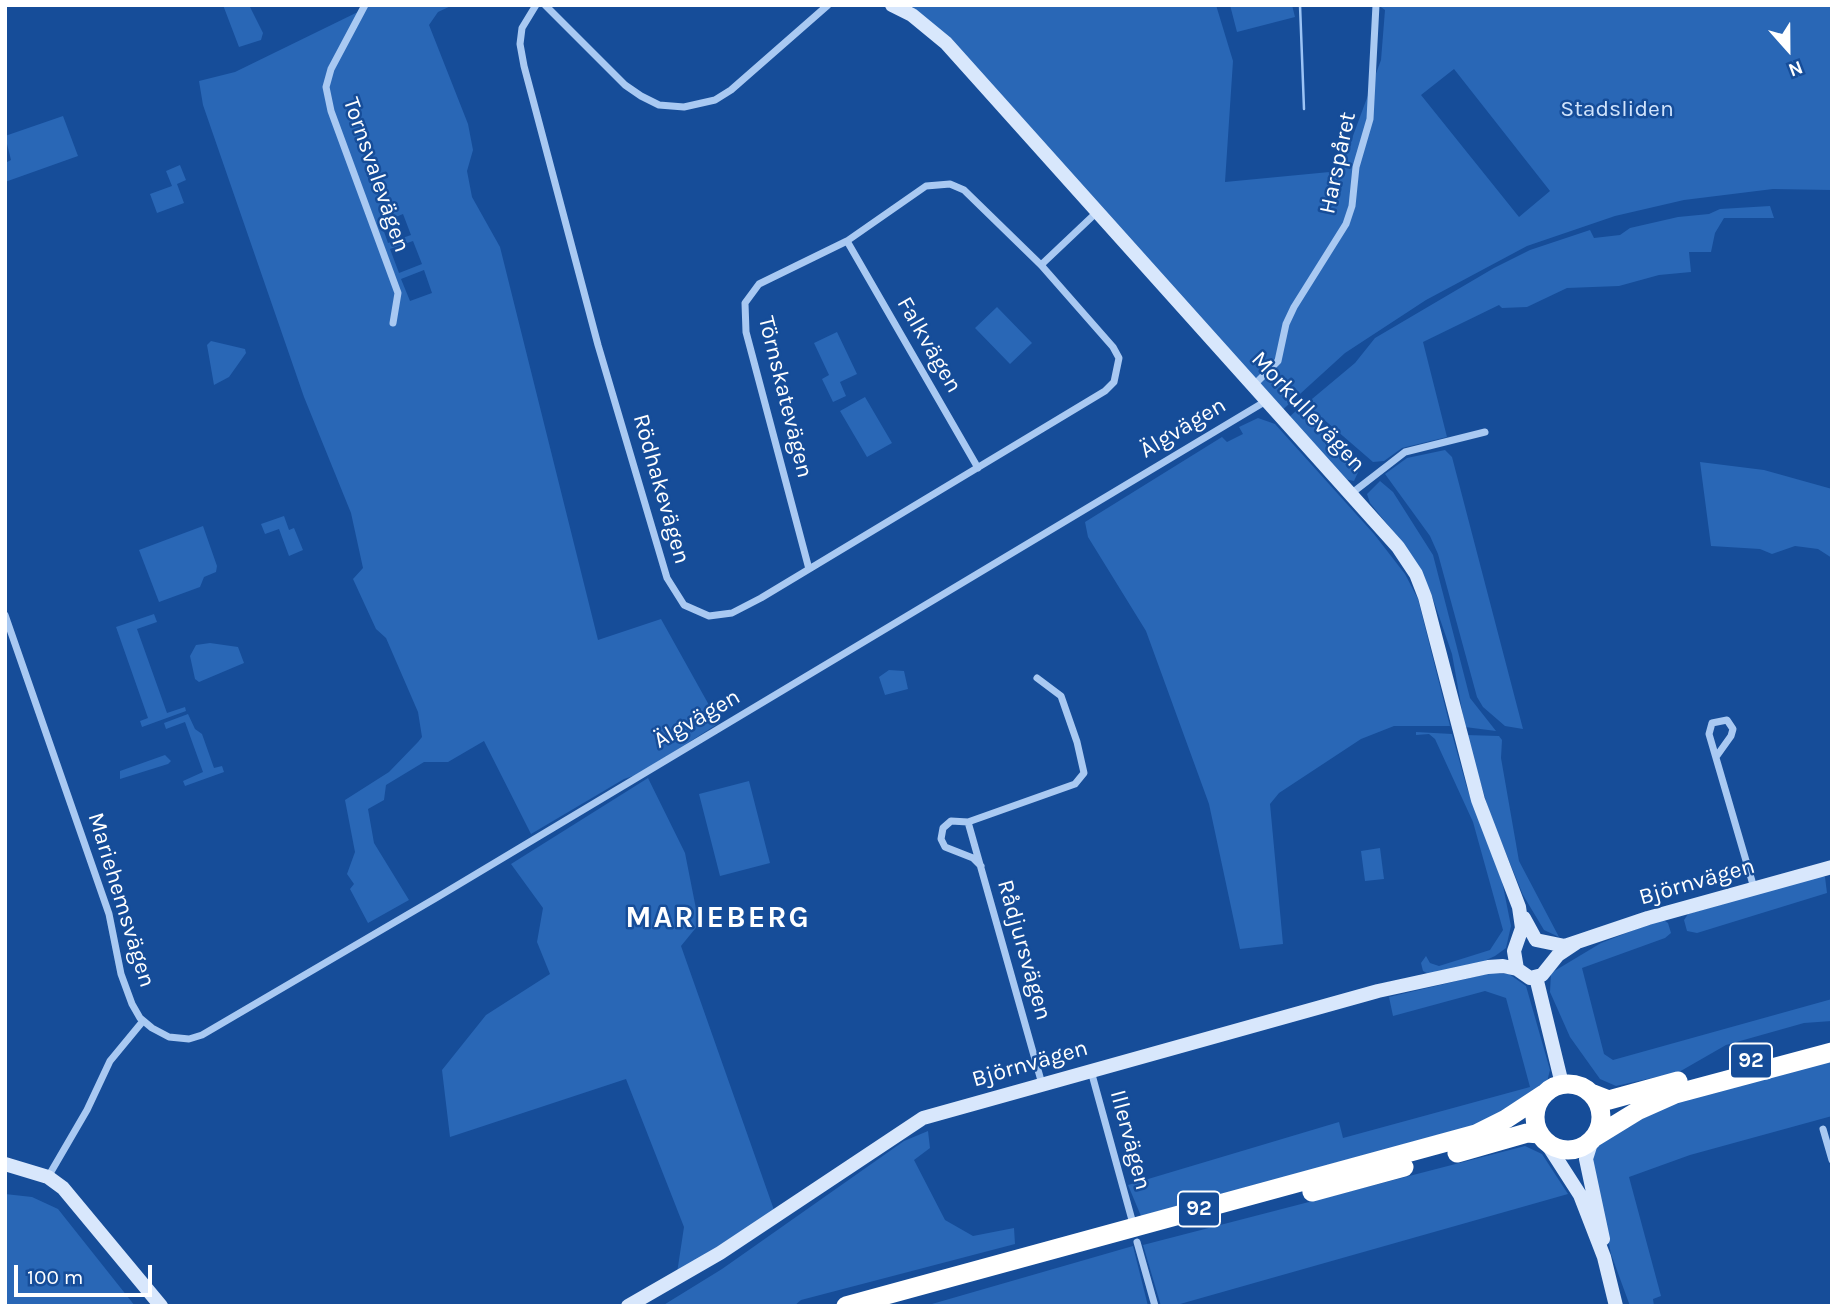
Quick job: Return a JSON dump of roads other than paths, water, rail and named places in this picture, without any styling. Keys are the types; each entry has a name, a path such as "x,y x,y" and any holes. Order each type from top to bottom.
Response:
{"highway":[{"name":"92","path":"1591,1093 1609,1100 1620,1098 1832,1039"},
{"name":"92","path":"1594,1138 1639,1110 1675,1094 1832,1052"},
{"path":"1562,1084 1581,1086 1591,1093 1602,1114 1594,1138 1581,1148 1567,1150 1554,1147 1542,1137 1535,1116 1544,1094 1562,1084"},
{"name":"92","path":"846,1306 1476,1134 1506,1119 1544,1094"},
{"name":"92","path":"888,1306 1520,1135 1542,1137"}],"street":[{"name":"Tornsvalevägen","path":"365,5 331,69 326,87 331,111 398,293 393,323"},
{"name":"Rödhakevägen","path":"536,5 522,28 520,44 524,66 598,345 667,578 684,605 709,615 732,613 1105,391 1114,382 1119,358 1113,347 1041,265"},
{"path":"545,5 641,96 659,104 684,107 715,100 732,90 828,5"},
{"name":"Morkullevägen","path":"892,5 912,15 946,43 1265,401 1352,494 1398,547 1416,574 1425,597 1478,800 1519,907 1521,936 1516,950"},
{"name":"Harspåret","path":"1252,386 1278,361 1286,324 1294,307 1346,224 1352,206 1356,167 1370,118 1376,5"},
{"name":"Törnskatevägen","path":"809,569 761,391 744,312 751,292 760,284 847,241 926,187 950,184 964,190 1041,265"},
{"path":"1041,265 1097,212"},
{"name":"Falkvägen","path":"847,241 978,468"},
{"name":"Älgvägen","path":"143,1021 169,1037 190,1039 202,1035 1265,401"},
{"path":"1352,494 1405,452 1485,432"},
{"name":"Mariehemsvägen","path":"5,615 109,914 124,983 143,1021 110,1061 87,1110 48,1177"},
{"name":"Rådjursvägen","path":"981,866 973,858 951,852 941,839 943,828 951,821 968,822 1080,780 1083,763 1069,713 1061,696 1037,678"},
{"path":"1716,757 1731,736 1733,729 1727,720 1712,723 1709,730 1716,757 1754,888"},
{"name":"Rådjursvägen","path":"968,822 1042,1084"},
{"name":"Björnvägen","path":"1488,967 1529,940 1565,946 1648,918 1832,867"},
{"path":"1519,907 1540,942 1551,954 1551,963"},
{"name":"Björnvägen","path":"628,1306 686,1275 923,1118 1378,991 1503,965 1517,969 1524,976 1535,977 1542,975 1551,963 1576,943"},
{"path":"1516,950 1517,969"},
{"path":"1535,977 1562,1084"},
{"name":"Illervägen","path":"1091,1070 1132,1220"},
{"path":"1823,1129 1832,1160"},
{"path":"1542,1137 1580,1195 1604,1258 1616,1306"},
{"path":"1594,1138 1586,1159 1603,1236 1604,1258"},
{"path":"5,1164 48,1177 84,1210 161,1306"},
{"path":"1138,1241 1155,1306"}],"waterway":[{"path":"1300,5 1304,109"}],"district":[{"name":"MARIEBERG","path":"718,918"}],"park label":[{"name":"Stadsliden","path":"1617,109"}]}
